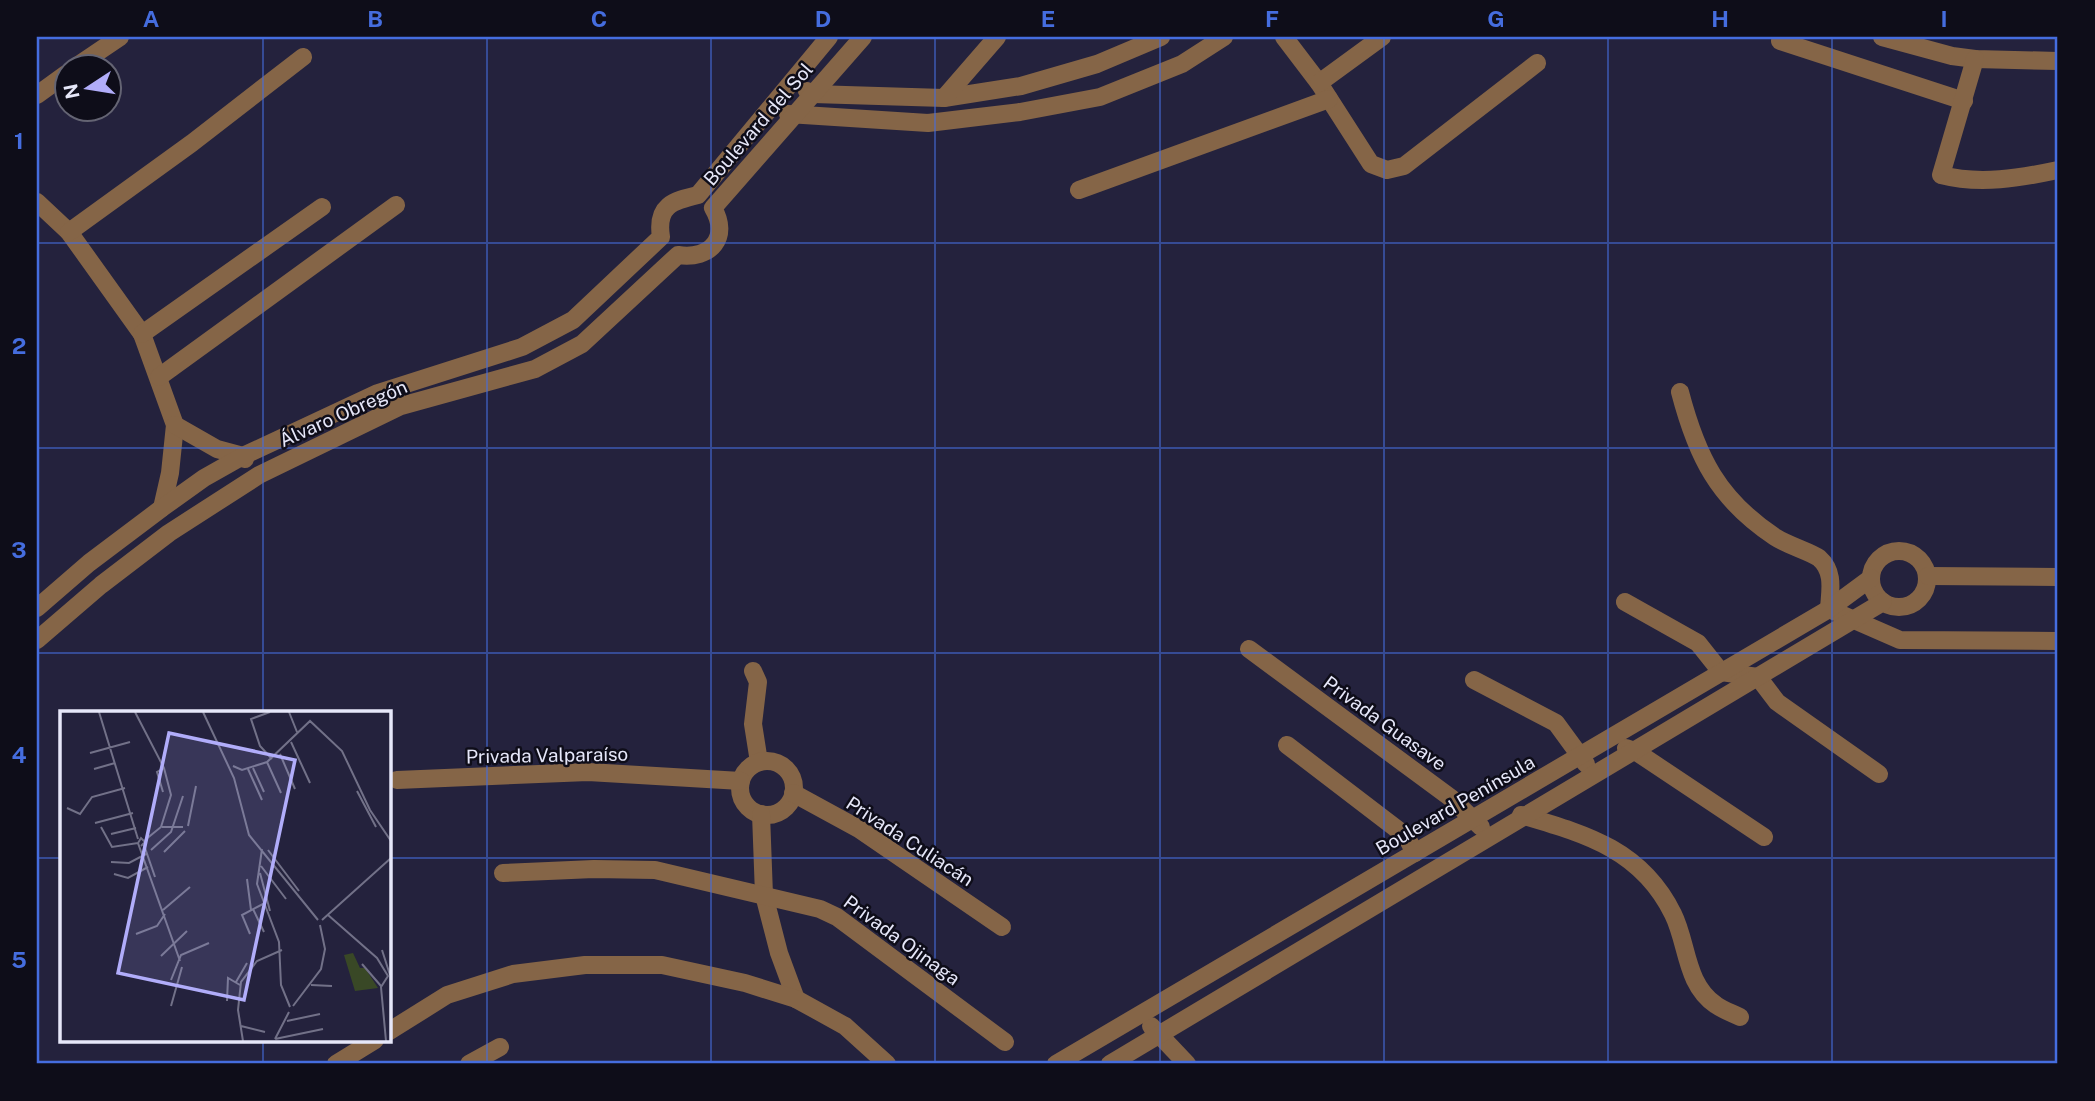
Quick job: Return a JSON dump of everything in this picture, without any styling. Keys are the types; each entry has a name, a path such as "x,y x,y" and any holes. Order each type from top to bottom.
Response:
{"street":[{"path":"98,52 120,37"},
{"name":"Boulevard del Sol","path":"661,237 661,216 667,207 675,201 698,195 829,37"},
{"name":"Boulevard del Sol","path":"678,255 701,255 715,243 720,225 713,208 863,37"},
{"path":"944,98 997,37"},
{"path":"788,85 814,94 944,98 1021,86 1097,64 1161,37"},
{"path":"768,109 794,115 928,123 1020,112 1100,97 1182,64 1224,37"},
{"path":"1284,37 1319,83 1371,164 1387,170 1404,166 1537,63"},
{"path":"1319,83 1382,37"},
{"path":"1882,37 1952,56 2058,61"},
{"path":"1952,37 1952,56"},
{"path":"1780,41 1964,101"},
{"path":"69,232 192,143 303,57"},
{"path":"1975,59 1941,175 1958,179 2015,179 2058,170"},
{"path":"37,95 52,84"},
{"path":"1079,190 1329,99"},
{"path":"37,202 69,232 142,334 175,425 170,473 162,508"},
{"path":"159,377 396,205"},
{"path":"142,334 322,207"},
{"name":"Álvaro Obregón","path":"37,608 89,563 204,478 243,456 378,393 522,347 573,320 661,237"},
{"name":"Álvaro Obregón","path":"37,640 101,585 169,533 259,475 401,405 536,369 582,344 678,255"},
{"path":"1680,392 1697,447 1730,500 1754,523 1787,545 1819,558 1831,576 1829,609 1900,640 2058,642"},
{"path":"175,425 217,449 243,456 259,475"},
{"path":"1903,551 1920,559 1928,576 1927,585 1918,601 1901,608 1883,602 1872,587 1873,569 1878,561 1885,555 1903,551"},
{"path":"1928,576 2058,577"},
{"name":"Boulevard Península","path":"1056,1064 1829,609 1871,578"},
{"path":"1625,602 1698,643 1721,671 1758,677 1777,702 1879,774"},
{"path":"1110,1064 1883,602"},
{"name":"Privada Guasave","path":"1249,649 1451,798 1491,836"},
{"path":"753,671 758,682 754,724 759,762"},
{"path":"1474,680 1556,723 1594,775"},
{"path":"1606,741 1635,751 1764,837"},
{"path":"1287,745 1406,836 1415,853"},
{"path":"759,762 777,762 785,768 794,784 791,801 778,813 761,814 753,811 742,798 741,780 751,766 759,762"},
{"name":"Privada Valparaíso","path":"397,780 588,772 741,780"},
{"name":"Privada Culiacán","path":"793,793 859,829 1002,927"},
{"path":"1495,807 1601,841 1631,860 1651,880 1674,914 1692,973 1702,992 1716,1005 1740,1017"},
{"path":"761,814 764,895 779,953 796,999"},
{"name":"Privada Ojinaga","path":"503,873 594,869 655,870 820,909 837,917 1004,1042"},
{"path":"390,1031 447,995 513,974 585,965 662,965 745,982 796,999 845,1026 887,1064"},
{"path":"1140,1015 1187,1064"},
{"path":"336,1064 372,1042"},
{"path":"469,1064 500,1047"}]}
